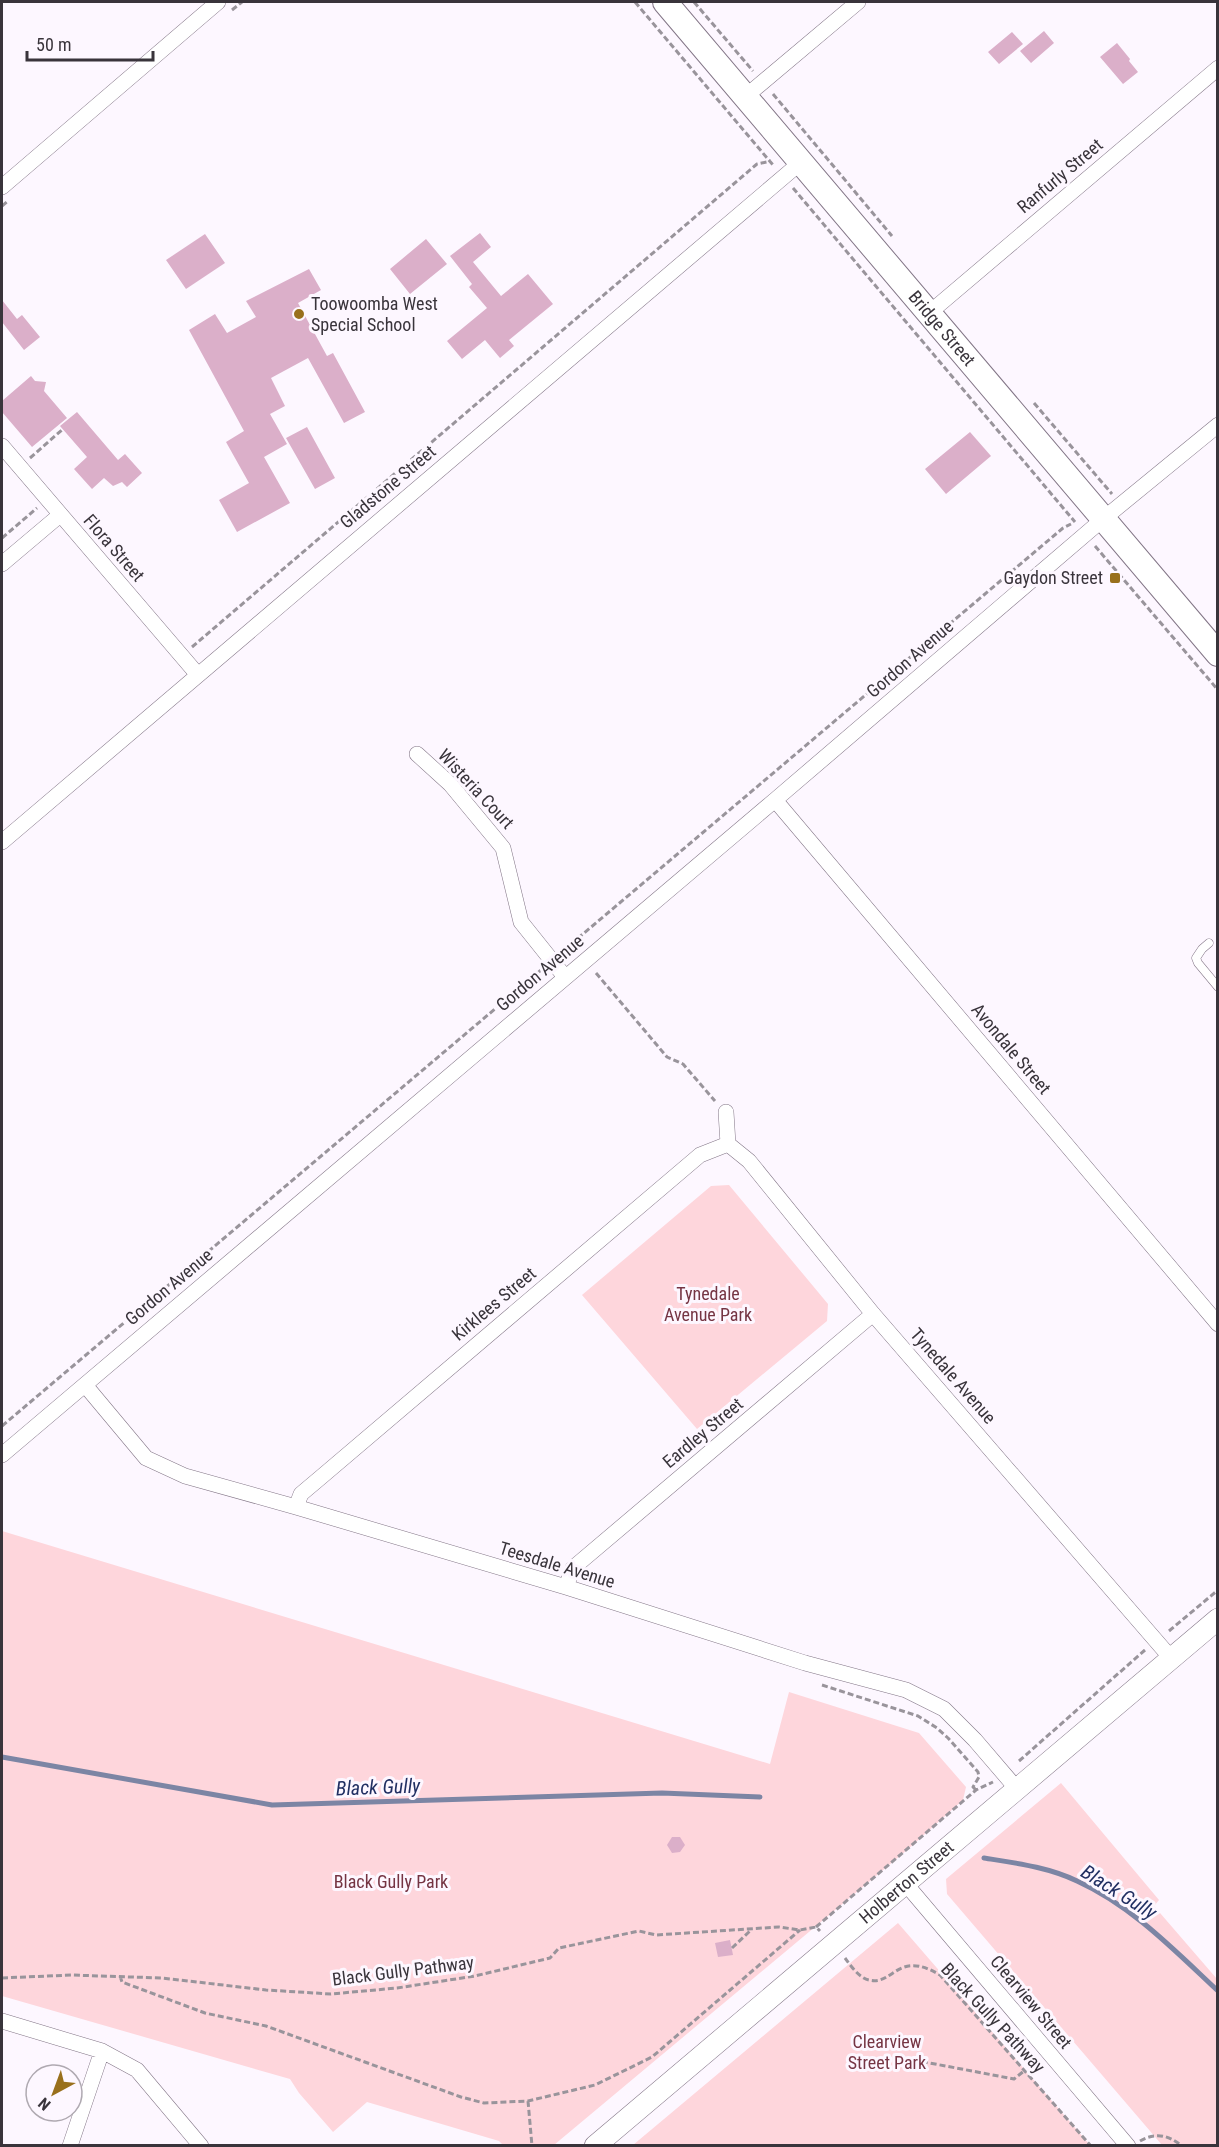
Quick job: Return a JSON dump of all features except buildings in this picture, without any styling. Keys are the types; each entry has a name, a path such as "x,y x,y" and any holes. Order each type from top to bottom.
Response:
{"main road":[{"name":"Bridge Street","path":"665,2 746,97 792,170 928,314 1094,527 1218,654"},
{"name":"Holberton Street","path":"595,2145 905,1883 1010,1782 1218,1619"}],"street":[{"path":"3,183 218,2"},
{"path":"746,97 858,2"},
{"name":"Ranfurly Street","path":"928,314 1218,68"},
{"name":"Gladstone Street","path":"2,842 792,170"},
{"path":"1094,527 1218,425"},
{"name":"Flora Street","path":"2,446 198,675"},
{"path":"2,564 60,515"},
{"name":"Gordon Avenue","path":"2,1455 1094,527"},
{"name":"Wisteria Court","path":"417,754 450,784 503,848 522,922 565,977"},
{"name":"Avondale Street","path":"775,800 1218,1324"},
{"path":"726,1112 728,1144"},
{"name":"Tynedale Avenue","path":"728,1144 749,1161 873,1314 1171,1658"},
{"name":"Kirklees Street","path":"296,1507 301,1494 690,1163 700,1155 728,1144"},
{"name":"Eardley Street","path":"566,1587 573,1568 873,1314"},
{"name":"Teesdale Avenue","path":"85,1385 146,1458 185,1476 566,1587 805,1663 906,1690 944,1709 975,1740 1010,1782"},
{"name":"Clearview Street","path":"905,1883 1128,2145"},
{"path":"2,2021 102,2051 137,2070 201,2145"},
{"path":"70,2145 102,2051"}],"lane":[{"path":"1209,943 1197,954 1196,958 1218,987"}],"path":[{"path":"635,2 771,161 792,170 1075,522 1094,527 1218,690"},
{"path":"182,656 757,164 771,161"},
{"path":"20,467 63,429"},
{"path":"2,538 47,500"},
{"path":"2,1426 1063,528 1075,522"},
{"path":"585,960 667,1057 683,1064 726,1112"},
{"path":"816,1927 976,1790 1010,1782 1156,1641 1218,1590"},
{"path":"819,1685 918,1716 937,1728 978,1772 979,1777 973,1787 976,1790"},
{"name":"Black Gully Pathway","path":"2,1978 71,1975 162,1978 266,1990 331,1994 397,1988 475,1976 550,1958 559,1948 639,1931 656,1935 779,1927 800,1930 652,2057 595,2085 528,2101"},
{"path":"732,1948 752,1929"},
{"name":"Black Gully Pathway","path":"832,1945 861,1977 868,1980 884,1978 906,1965 925,1966 940,1975 1091,2145"},
{"path":"120,1976 122,1982 205,2013 266,2026 461,2097 484,2103 528,2101 532,2145"},
{"path":"886,2060 914,2060 1014,2079 1024,2071"},
{"path":"1134,2145 1155,2134 1167,2136 1182,2145"}],"green space":[{"name":"Tynedale Avenue Park","path":"729,1185 828,1304 827,1321 697,1429 582,1295 711,1186"},
{"name":"Black Gully Park","path":"2,1531 770,1764 789,1692 919,1733 966,1787 963,1800 907,1850 554,2145 503,2145 499,2141 367,2102 333,2132 299,2093 290,2079 2,1996"},
{"path":"1061,1783 1159,1900 1154,1906 1217,1979 1217,2145 1162,2145 947,1894 946,1879"},
{"name":"Clearview Street Park","path":"898,1923 1090,2145 633,2145"}],"waterway":[{"name":"Black Gully","path":"2,1757 272,1805 662,1793 760,1797"},
{"name":"Black Gully","path":"984,1858 1055,1872 1097,1891 1152,1930 1218,1991"}],"place":[{"name":"Toowoomba West Special School","path":"299,314"},
{"name":"Gaydon Street","path":"1115,578"}]}
